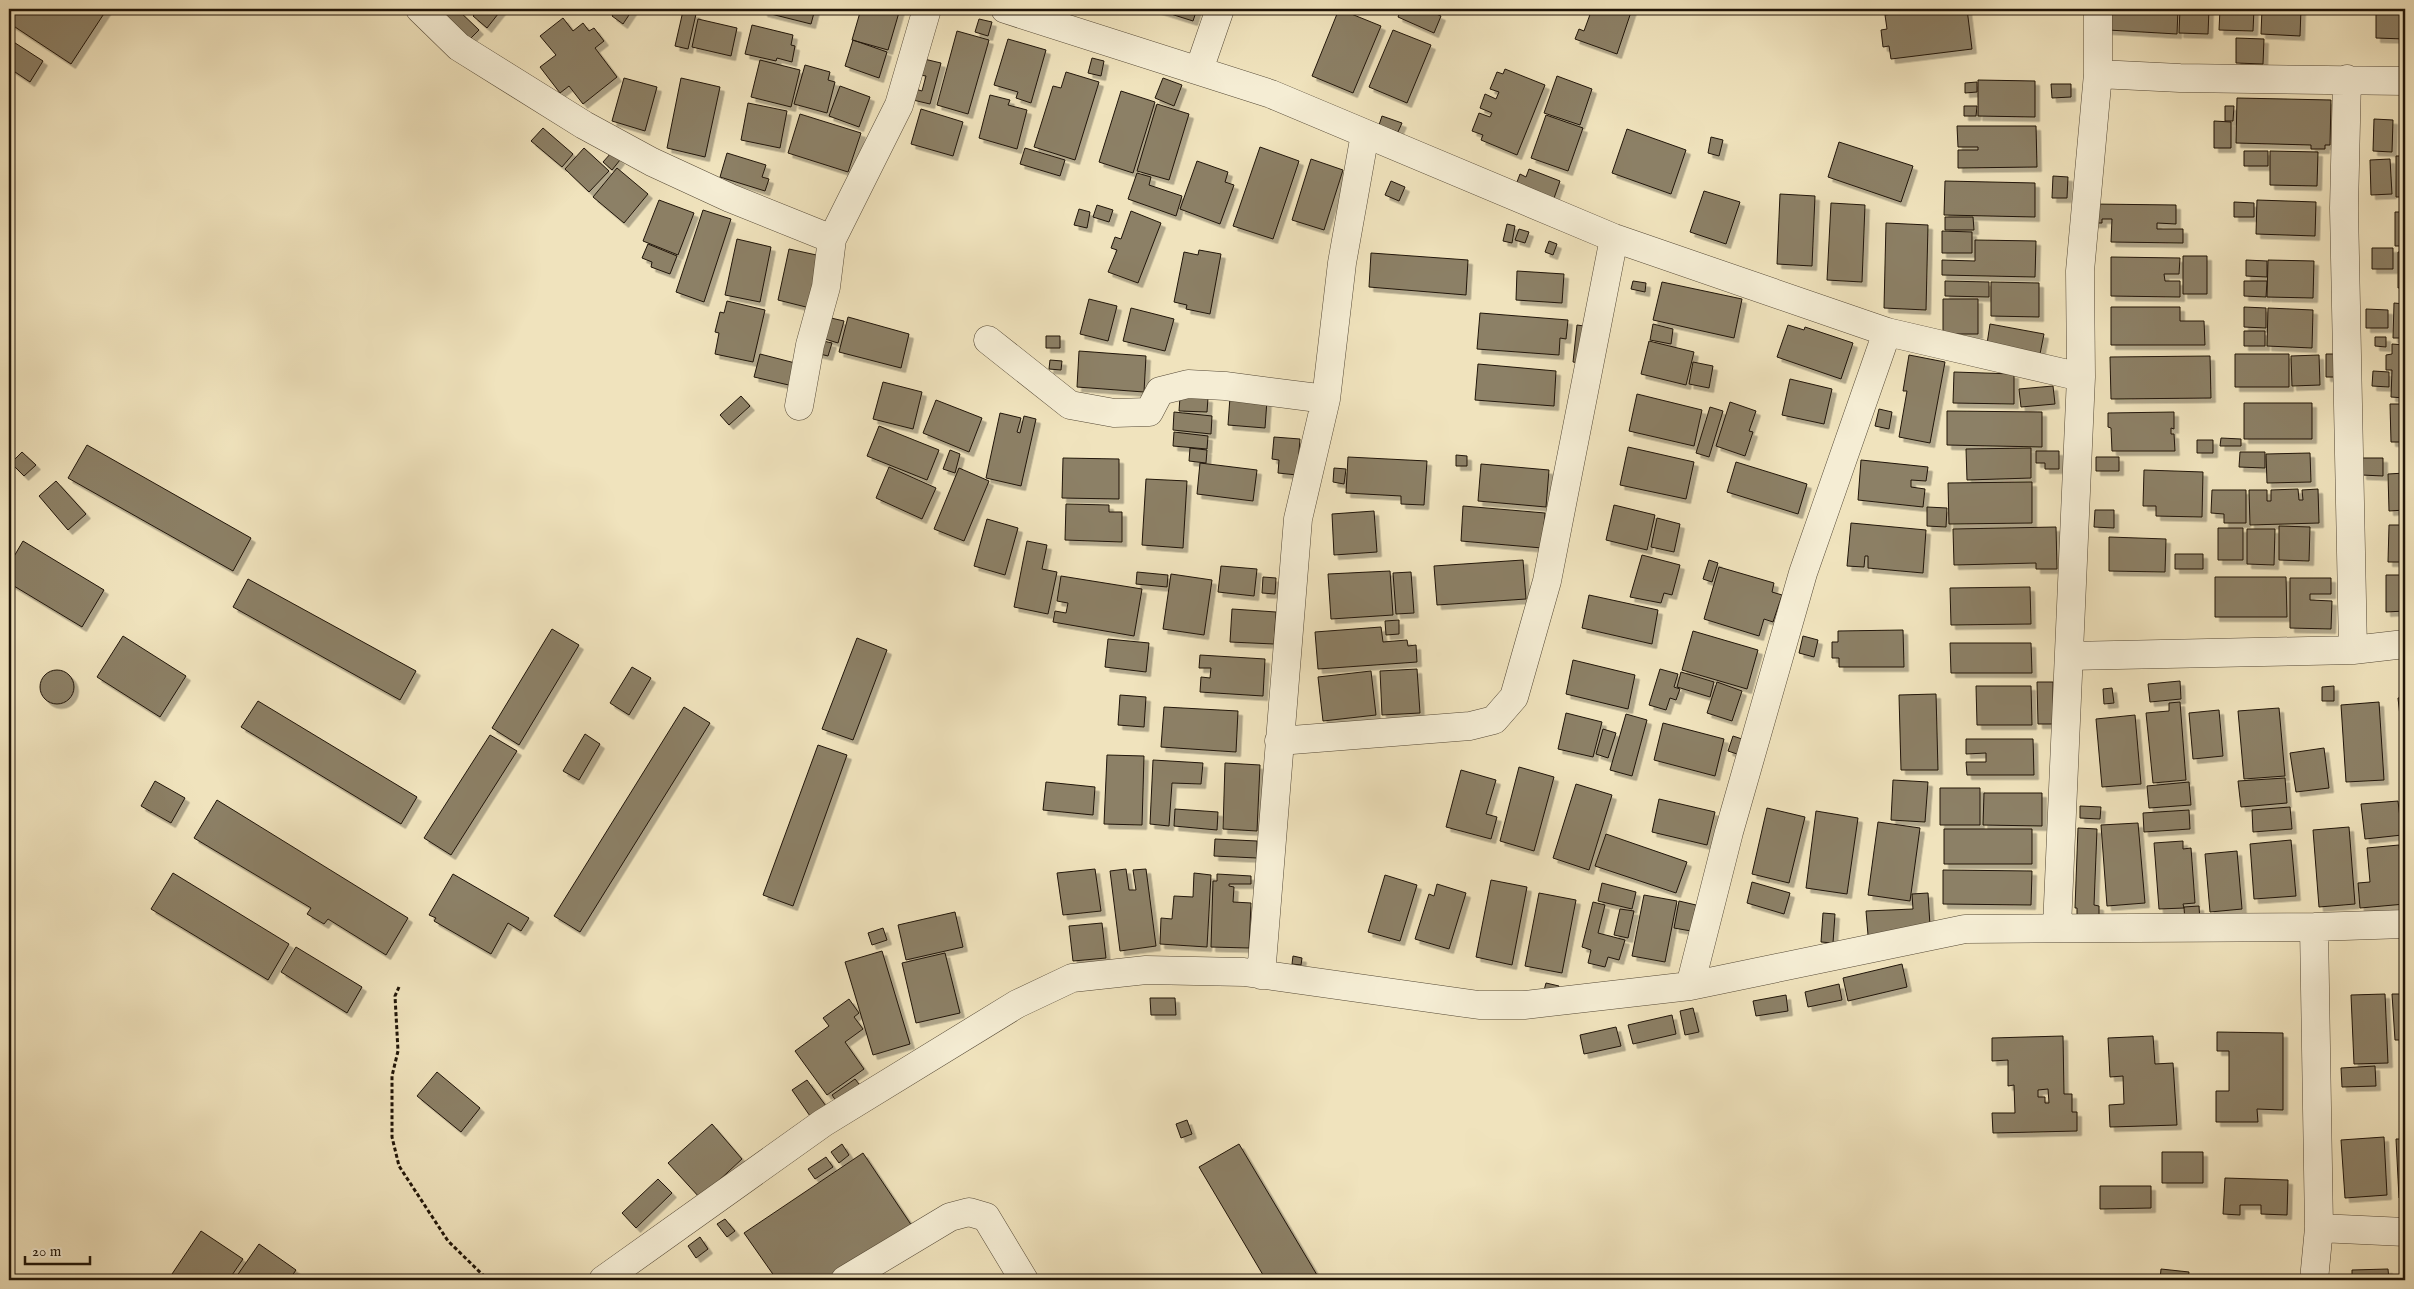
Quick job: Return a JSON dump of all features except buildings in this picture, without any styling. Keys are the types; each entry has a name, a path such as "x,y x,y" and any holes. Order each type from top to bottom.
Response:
{"street":[{"path":"420,9 459,47 593,129 652,162 704,186 832,238"},
{"path":"799,406 810,345 826,287 832,238 898,105 926,9"},
{"path":"1005,9 1271,94 1614,238 1886,332 2081,377"},
{"path":"1199,70 1220,9"},
{"path":"2057,927 2081,377 2080,271 2098,74 2098,9"},
{"path":"2098,74 2180,78 2405,81"},
{"path":"2347,79 2344,208 2353,650"},
{"path":"1261,975 1298,519 1326,399 1342,263 1365,134"},
{"path":"1279,741 1470,726 1494,720 1514,697 1548,581 1614,238"},
{"path":"1690,986 1729,832 1803,573 1886,332"},
{"path":"988,340 1070,405 1098,411 1114,413 1149,412 1160,391 1188,384 1225,386 1326,399"},
{"path":"2069,656 2353,650 2405,644"},
{"path":"603,1280 823,1123 1017,1004 1072,978 1146,970 1261,975 1479,1006 1524,1005 1690,986 1965,929 2314,927 2405,924"},
{"path":"2314,927 2319,1228 2314,1280"},
{"path":"845,1280 950,1217 969,1212 986,1217 1024,1280"},
{"path":"2319,1228 2405,1232"}],"path":[{"path":"399,986 395,996 398,1052 392,1076 392,1137 399,1166 448,1240 488,1280"}]}
